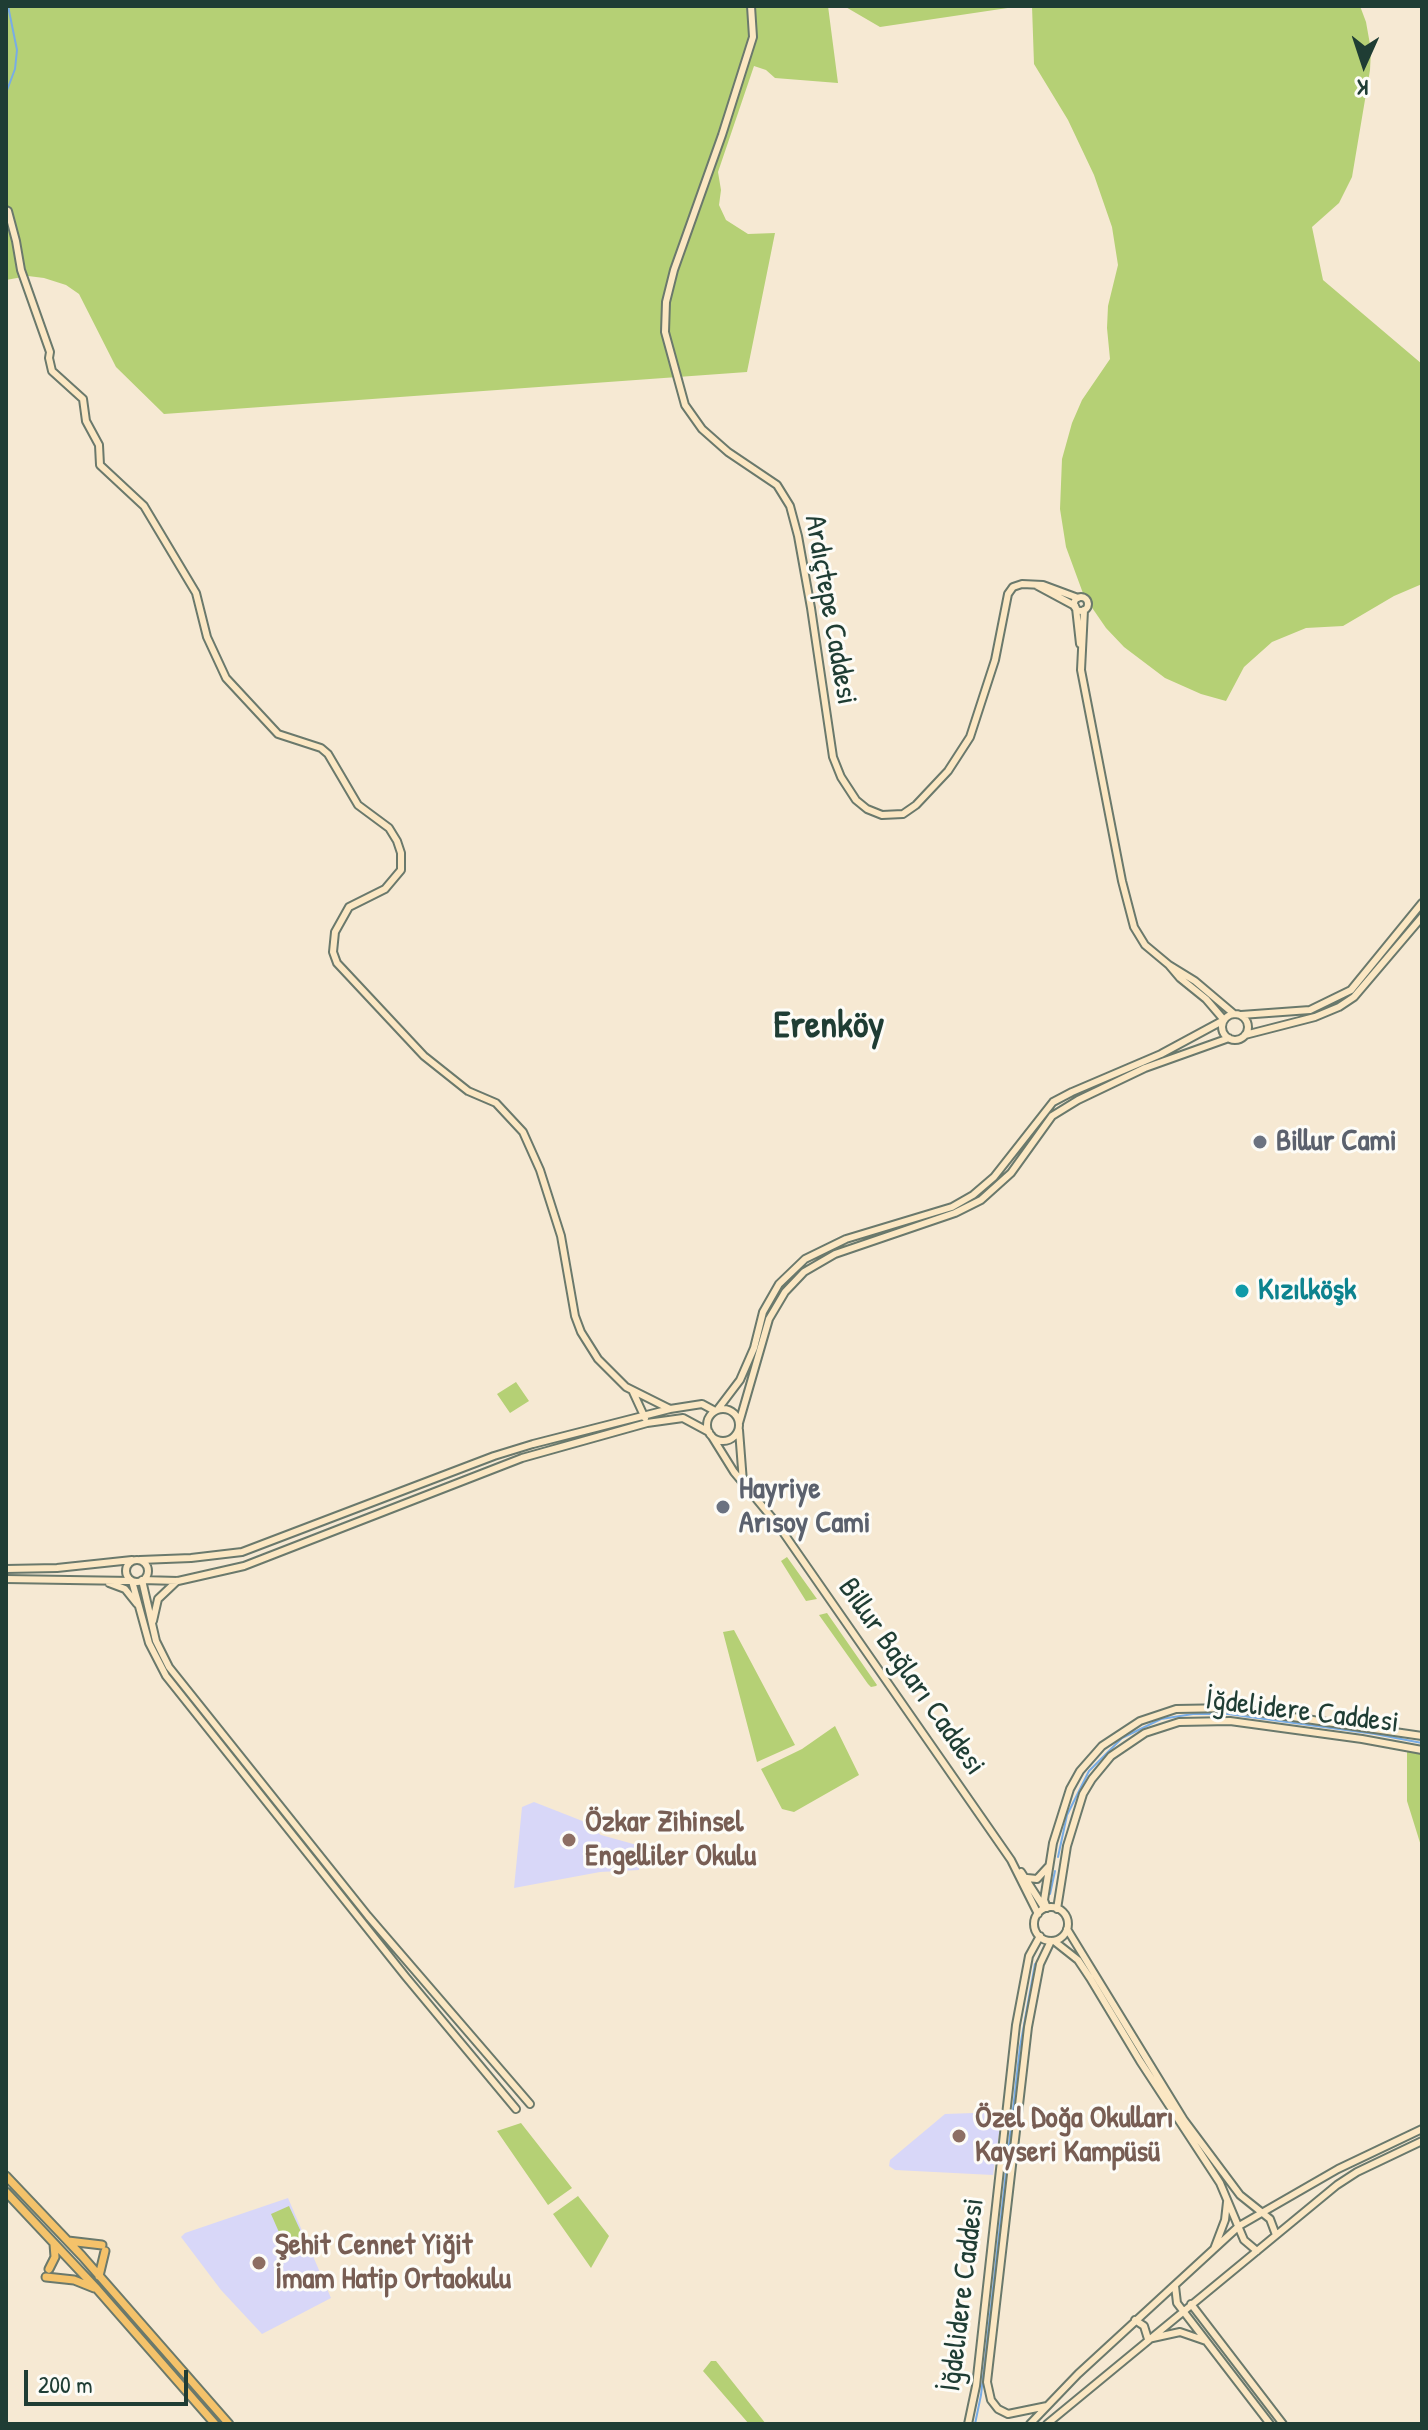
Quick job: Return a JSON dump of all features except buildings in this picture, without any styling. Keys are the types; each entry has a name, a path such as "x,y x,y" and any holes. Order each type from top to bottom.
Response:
{"main road":[{"path":"6,2176 68,2240 229,2424"},
{"path":"6,2192 97,2289 215,2424"},
{"path":"68,2240 103,2248 99,2276"},
{"path":"53,2241 55,2257 48,2273 97,2289"}],"street":[{"name":"Ardıçtepe Caddesi","path":"751,6 753,37 674,270 666,302 665,332 685,405 702,429 728,452 777,485 790,506 812,617 833,757 846,787 860,804 882,815 903,814 916,805 948,771 970,737 986,690 1003,630 1008,594 1017,585 1036,585"},
{"path":"6,210 14,232 21,270 50,352 52,371 83,399 86,421 99,445 100,465 144,506 196,593 207,637 226,678 278,734 321,748 328,754 358,805 389,828 397,841 401,870 385,889 349,907 335,932 333,952 337,963 435,1066 468,1091 496,1103 523,1132 533,1151 561,1236 575,1316 581,1332 611,1374 633,1392 670,1409"},
{"path":"1036,585 1085,598 1088,602 1084,610 1081,647"},
{"path":"1036,585 1084,610"},
{"path":"1078,598 1075,607 1086,694 1122,881 1134,927 1145,945 1247,1023 1245,1035"},
{"path":"710,1434 707,1422 740,1380 754,1348 763,1312 779,1284 805,1259 846,1239 952,1207 973,1195 994,1177 1053,1102 1072,1092 1161,1054 1237,1014 1310,1010 1351,990 1422,903"},
{"path":"6,1569 57,1568 242,1552 494,1456 645,1419 683,1418 720,1441 728,1440 734,1436 739,1425 769,1319 785,1292 804,1272 835,1254 955,1213 981,1200 1011,1173 1052,1116 1078,1100 1145,1068 1229,1038 1238,1039 1339,1007 1367,983 1422,917"},
{"path":"1169,965 1224,1020 1223,1032 1229,1038"},
{"path":"633,1392 645,1419"},
{"path":"6,1579 178,1581 217,1574 255,1563 522,1458 670,1409 702,1404 716,1410 732,1411 739,1425 743,1482"},
{"name":"Billur Bağları Caddesi","path":"710,1434 778,1525 1011,1860"},
{"path":"136,1560 145,1564 148,1571 142,1580 156,1641 169,1667 368,1916 530,2104"},
{"path":"136,1560 126,1568 127,1576 132,1581 142,1610 149,1643 166,1676 406,1977 516,2109"},
{"path":"94,1579 125,1589 142,1610"},
{"path":"152,1624 158,1599 178,1581"},
{"name":"İğdelidere Caddesi","path":"1043,1910 1051,1854 1067,1796 1086,1763 1120,1732 1157,1714 1186,1708 1231,1708 1422,1736"},
{"name":"İğdelidere Caddesi","path":"1057,1909 1073,1822 1092,1779 1111,1756 1127,1743 1161,1727 1188,1721 1230,1721 1422,1750"},
{"path":"1051,1854 1063,1867"},
{"path":"1011,1860 1027,1878 1043,1910"},
{"path":"1011,1860 1043,1910"},
{"path":"1027,1878 1037,1879 1049,1864"},
{"path":"1043,1910 1057,1909 1066,1917 1067,1929 1098,1987 1220,2183 1244,2240 1257,2251"},
{"path":"1043,1910 1035,1923 1040,1936 1078,1960 1184,2120 1240,2195 1273,2223 1276,2235"},
{"path":"1052,1941 1062,1937 1067,1929"},
{"name":"İğdelidere Caddesi","path":"968,2424 976,2386 1014,2040 1029,1956 1040,1936"},
{"name":"İğdelidere Caddesi","path":"1047,2406 1008,2414 998,2409 991,2400 987,2382 1026,2041 1042,1957 1052,1941"},
{"path":"1042,1957 1054,1951 1068,1951"},
{"path":"1030,2424 1135,2320 1239,2226 1338,2169 1422,2129"},
{"path":"1047,2424 1348,2177 1422,2141"},
{"path":"1214,2249 1225,2220 1227,2199"},
{"path":"1175,2286 1176,2301 1270,2424"},
{"path":"1191,2304 1283,2424"},
{"path":"1135,2320 1144,2326 1148,2339"},
{"path":"1148,2339 1180,2332 1207,2342"}],"shaded area":[{"name":"Özkar Zihinsel Engelliler Okulu","path":"534,1802 585,1822 601,1835 637,1845 641,1851 639,1870 600,1872 514,1888 522,1807"},
{"name":"Özel Doğa Okulları Kayseri Kampüsü","path":"1002,2112 993,2175 895,2170 889,2166 890,2160 945,2114"},
{"name":"Şehit Cennet Yiğit İmam Hatip Ortaokulu","path":"288,2198 331,2298 262,2334 221,2290 181,2237"}],"green space":[{"path":"6,6 828,6 838,83 775,78 766,70 754,66 718,172 721,190 719,205 726,220 748,234 775,233 747,372 164,414 116,367 79,294 66,285 44,278 28,276 6,280"},
{"path":"844,6 1021,6 880,27"},
{"path":"1032,6 1360,6 1366,22 1371,50 1370,70 1352,177 1339,203 1312,227 1323,280 1422,364 1422,584 1394,596 1343,626 1306,628 1272,642 1244,667 1226,701 1165,678 1124,647 1106,628 1084,596 1066,547 1060,509 1062,459 1082,400 1110,359 1108,306 1118,265 1112,227 1094,175 1068,120 1034,64"},
{"path":"516,1382 529,1401 510,1413 497,1394"},
{"path":"787,1557 817,1599 806,1601 781,1561"},
{"path":"827,1613 876,1686 868,1684 819,1615"},
{"path":"734,1630 795,1745 757,1762 723,1632"},
{"path":"835,1726 859,1775 794,1812 782,1809 761,1769 802,1749"},
{"path":"1407,1748 1422,1752 1422,1849 1407,1801"},
{"path":"521,2123 572,2188 548,2205 497,2131"},
{"path":"578,2196 609,2236 591,2268 553,2214"},
{"path":"289,2206 308,2247 289,2255 271,2214"},
{"path":"711,2361 716,2361 766,2424 749,2424 703,2371"}],"waterway":[{"path":"6,93 15,69 17,50 8,6"},
{"path":"1058,1857 1067,1815 1089,1771 1122,1738 1161,1719 1193,1714 1228,1714 1422,1743"},
{"path":"1050,1894 1055,1871"},
{"path":"975,2424 981,2395 1020,2047 1035,1964"}],"place":[{"name":"Billur Cami","path":"1260,1142"},
{"name":"Kızılköşk","path":"1242,1291"},
{"name":"Hayriye Arısoy Cami","path":"723,1507"},
{"name":"Özkar Zihinsel Engelliler Okulu","path":"569,1840"},
{"name":"Özel Doğa Okulları Kayseri Kampüsü","path":"959,2136"},
{"name":"Şehit Cennet Yiğit İmam Hatip Ortaokulu","path":"259,2263"}],"district":[{"name":"Erenköy","path":"829,1027"}]}
